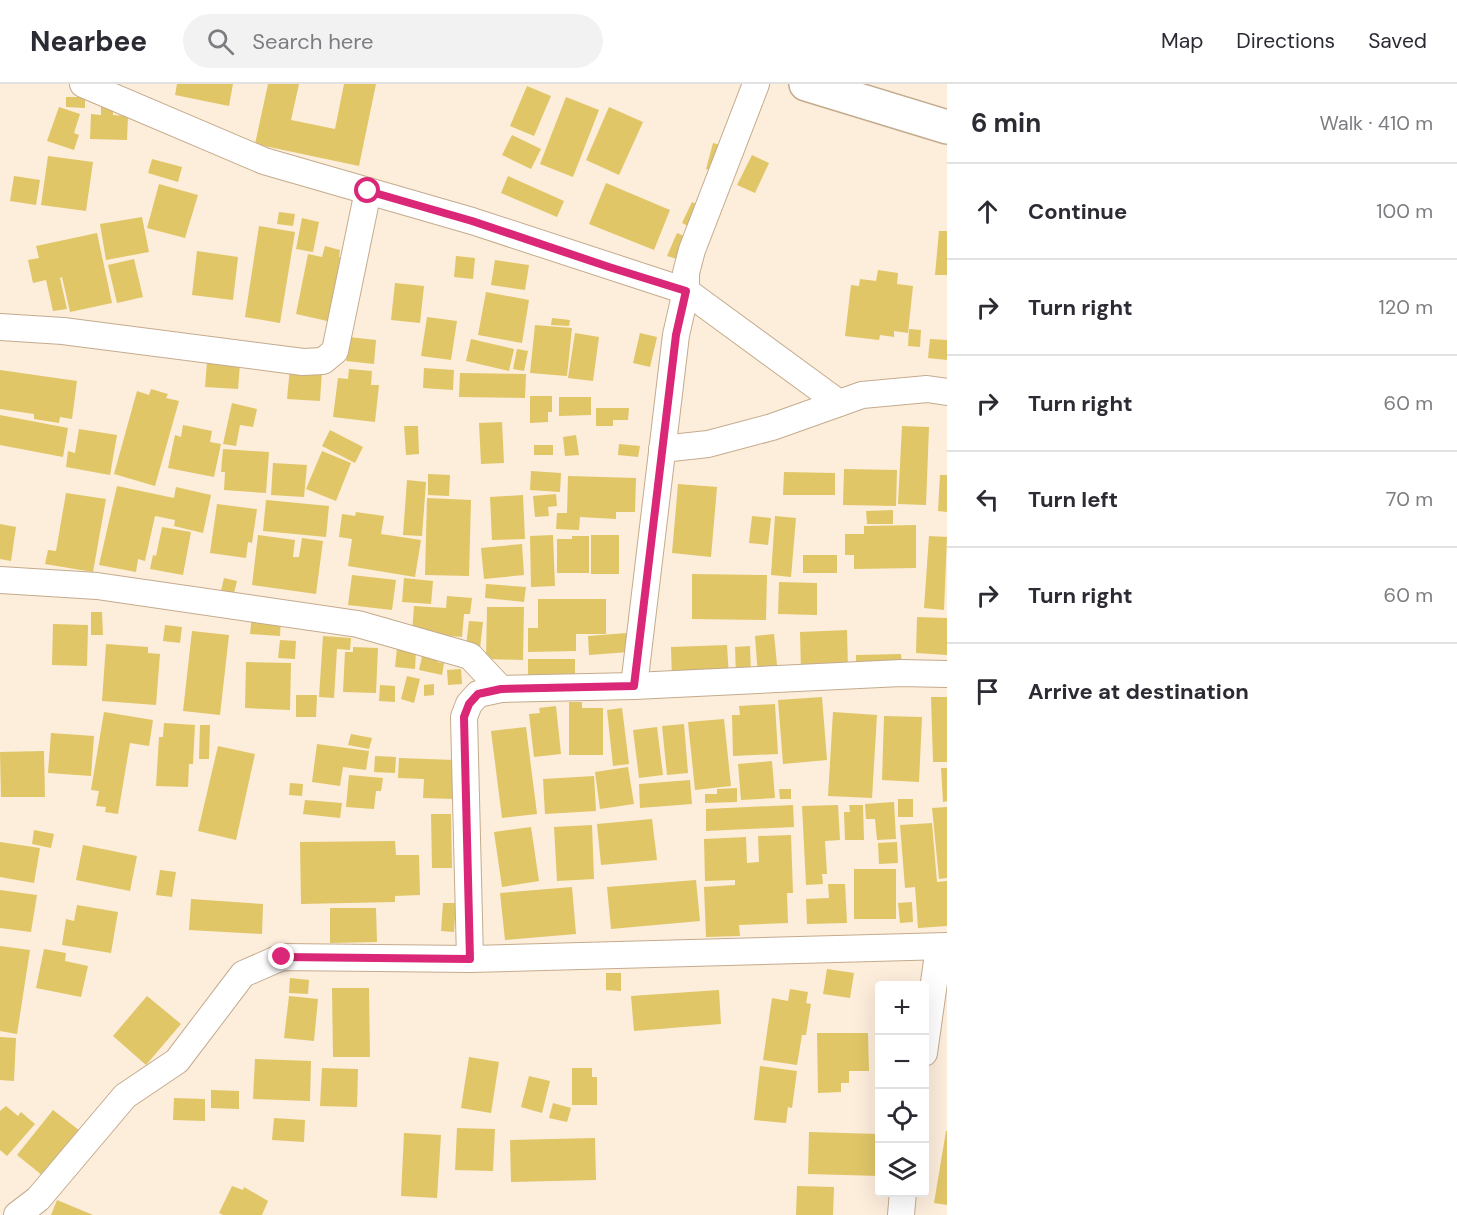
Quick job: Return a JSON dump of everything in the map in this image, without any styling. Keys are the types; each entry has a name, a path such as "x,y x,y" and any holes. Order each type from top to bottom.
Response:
{"main road":[{"path":"806,84 947,127"},
{"path":"881,84 947,105"}],"street":[{"path":"83,84 264,161 472,221 686,291 839,403"},
{"path":"634,686 676,335 686,291 686,273 692,250 756,84"},
{"path":"0,327 63,331 303,362 323,361 335,351 368,191"},
{"path":"662,449 719,441 772,427 862,395 927,389 947,392"},
{"path":"0,580 97,586 358,624 470,656 501,689"},
{"path":"470,959 464,717 469,704 478,694 501,689 634,686 901,673 947,674"},
{"path":"17,1215 38,1199 125,1096 177,1061 243,974 282,957 470,959 943,946 927,1035"},
{"path":"901,1215 903,1197"}],"building":[{"path":"177,84 233,84 229,106 175,95"},
{"path":"268,84 299,84 291,120 335,129 344,84 376,84 359,166 255,144"},
{"path":"527,86 551,96 534,136 510,126"},
{"path":"66,97 85,97 85,108 66,107"},
{"path":"566,97 599,110 573,177 540,164"},
{"path":"101,102 113,103 113,115 128,116 127,140 90,139 91,114 101,115"},
{"path":"59,107 80,114 74,133 79,135 74,150 47,141"},
{"path":"609,107 643,122 619,175 586,160"},
{"path":"512,135 541,149 531,169 502,155"},
{"path":"713,143 724,146 717,171 706,169"},
{"path":"752,155 769,163 755,193 737,185"},
{"path":"48,156 93,162 86,211 41,205"},
{"path":"152,159 182,167 178,182 148,173"},
{"path":"14,176 40,180 36,205 10,201"},
{"path":"508,176 564,201 557,217 501,193"},
{"path":"606,183 670,210 654,250 589,224"},
{"path":"159,184 198,195 185,238 147,228"},
{"path":"692,202 704,208 694,229 682,223"},
{"path":"279,212 295,214 293,226 277,224"},
{"path":"142,217 149,252 106,260 100,224"},
{"path":"302,218 319,222 313,252 296,249"},
{"path":"259,226 295,232 280,323 245,317"},
{"path":"939,231 947,231 947,275 935,275"},
{"path":"97,233 112,303 70,312 62,277 60,278 67,309 53,311 46,280 33,283 28,260 39,258 36,246"},
{"path":"677,233 689,238 680,260 667,256"},
{"path":"325,246 340,250 339,257 350,259 336,323 296,314 308,254 322,257"},
{"path":"197,251 238,257 233,300 192,295"},
{"path":"456,256 475,258 473,279 454,277"},
{"path":"134,259 143,297 117,303 108,265"},
{"path":"495,260 529,265 525,290 491,285"},
{"path":"878,270 898,273 897,284 913,286 908,333 894,331 894,337 880,335 879,340 845,336 851,285 859,286 860,279 876,281"},
{"path":"395,283 424,286 420,323 391,320"},
{"path":"486,292 529,300 522,343 478,335"},
{"path":"427,317 457,321 451,360 421,356"},
{"path":"552,318 570,320 569,326 551,325"},
{"path":"535,325 572,328 567,376 530,373"},
{"path":"909,329 921,330 920,347 908,346"},
{"path":"575,333 599,337 593,381 568,378"},
{"path":"640,333 657,337 650,367 633,363"},
{"path":"349,337 376,340 374,364 346,361"},
{"path":"471,339 514,349 509,371 466,361"},
{"path":"930,339 947,340 947,360 928,358"},
{"path":"517,349 528,351 524,371 513,369"},
{"path":"207,362 240,364 238,389 205,387"},
{"path":"290,367 322,370 320,401 287,399"},
{"path":"424,368 454,370 453,390 423,388"},
{"path":"349,369 372,371 371,385 379,385 375,422 333,417 338,378 348,379"},
{"path":"0,370 77,381 72,419 60,417 59,423 34,419 34,414 0,409"},
{"path":"460,373 526,374 525,398 459,397"},
{"path":"151,389 168,394 166,398 179,401 155,486 114,474 137,391 149,395"},
{"path":"530,396 552,396 552,412 548,412 548,422 530,423"},
{"path":"559,397 591,397 591,415 559,416"},
{"path":"232,403 257,409 253,427 240,425 236,446 223,444"},
{"path":"596,408 629,408 628,420 613,420 613,426 596,426"},
{"path":"0,415 68,428 63,457 0,445"},
{"path":"502,422 504,463 481,464 479,423"},
{"path":"183,425 212,431 210,442 221,444 214,477 168,468 175,435 181,437"},
{"path":"404,426 418,426 419,454 406,455"},
{"path":"902,426 929,427 926,505 898,504"},
{"path":"79,429 117,435 110,475 66,467 68,451 75,453"},
{"path":"330,430 363,447 355,463 322,446"},
{"path":"576,435 579,455 565,456 563,437"},
{"path":"619,444 640,446 638,457 618,455"},
{"path":"534,445 553,445 553,455 534,455"},
{"path":"223,449 269,452 266,493 224,490 225,472 221,472"},
{"path":"322,451 351,463 336,501 306,489"},
{"path":"273,463 307,465 304,497 271,495"},
{"path":"844,469 897,470 896,506 843,505"},
{"path":"531,471 561,473 560,492 530,490"},
{"path":"784,472 835,473 835,495 783,495"},
{"path":"428,474 450,475 449,496 428,495"},
{"path":"940,475 947,475 947,512 938,511"},
{"path":"568,476 636,478 635,512 616,512 616,519 580,517 579,530 556,529 557,513 567,513"},
{"path":"407,480 426,482 422,536 403,535"},
{"path":"678,484 717,487 711,557 672,553"},
{"path":"117,486 174,498 176,487 211,495 203,533 174,526 175,520 155,516 145,561 138,559 136,572 99,565"},
{"path":"66,493 106,499 93,572 45,564 48,550 56,551"},
{"path":"556,494 557,506 548,507 549,516 535,517 533,496"},
{"path":"523,495 525,539 492,540 490,497"},
{"path":"427,498 471,500 469,576 425,575"},
{"path":"266,500 329,506 326,537 263,531"},
{"path":"217,504 257,509 252,543 248,542 246,558 210,553"},
{"path":"893,510 893,524 867,524 866,511"},
{"path":"356,512 384,516 381,534 421,540 415,577 348,566 352,539 339,537 342,514 355,516"},
{"path":"752,516 771,518 768,545 749,543"},
{"path":"775,516 796,518 791,577 771,575"},
{"path":"0,524 16,527 11,561 0,559"},
{"path":"916,525 916,568 854,569 854,555 845,555 845,534 864,534 864,526"},
{"path":"162,527 191,532 183,575 150,569 153,555 156,556"},
{"path":"258,535 295,540 293,557 299,557 302,538 323,541 316,594 252,585"},
{"path":"553,535 555,586 531,587 530,536"},
{"path":"591,535 619,535 619,574 591,574"},
{"path":"572,536 589,536 589,573 557,573 557,539 572,539"},
{"path":"929,536 947,537 944,610 924,608"},
{"path":"522,544 524,575 484,579 481,548"},
{"path":"803,555 837,555 837,573 803,573"},
{"path":"692,574 767,575 766,620 692,619"},
{"path":"352,575 396,580 392,610 348,605"},
{"path":"224,578 237,581 233,597 220,595"},
{"path":"404,578 433,581 431,604 402,602"},
{"path":"779,582 817,583 817,615 778,614"},
{"path":"486,584 526,587 524,602 485,598"},
{"path":"447,596 472,598 470,614 464,614 462,637 412,633 414,606 446,608"},
{"path":"538,599 606,599 606,634 576,634 576,651 528,652 528,628 538,628"},
{"path":"487,607 524,607 523,660 486,659"},
{"path":"91,612 102,612 103,635 91,635"},
{"path":"252,615 281,618 280,636 250,634"},
{"path":"917,617 947,618 947,655 916,653"},
{"path":"469,621 483,622 480,648 466,646"},
{"path":"53,624 88,625 87,666 52,665"},
{"path":"165,625 182,627 180,643 163,641"},
{"path":"847,630 848,670 801,671 800,632"},
{"path":"192,631 229,635 220,715 183,711"},
{"path":"627,633 629,652 589,655 588,636"},
{"path":"774,634 778,675 758,676 755,636"},
{"path":"323,636 351,638 350,650 337,649 334,698 319,697"},
{"path":"280,640 296,641 295,659 278,658"},
{"path":"106,644 148,647 148,653 160,654 156,705 102,701"},
{"path":"727,645 729,678 672,681 671,647"},
{"path":"750,646 751,675 736,676 735,647"},
{"path":"353,647 378,648 376,693 343,692 345,652 353,652"},
{"path":"397,648 416,651 415,669 395,667"},
{"path":"423,652 439,655 437,662 444,663 442,675 419,670"},
{"path":"901,654 902,667 856,668 856,655"},
{"path":"528,659 575,659 575,681 528,681"},
{"path":"246,662 291,663 290,710 245,708"},
{"path":"461,669 462,684 448,685 447,670"},
{"path":"407,676 420,679 414,703 401,699"},
{"path":"434,684 434,695 424,696 424,685"},
{"path":"380,685 395,686 395,702 379,701"},
{"path":"296,695 317,695 316,717 296,717"},
{"path":"822,697 827,760 783,764 778,700"},
{"path":"931,697 947,697 947,762 933,762"},
{"path":"569,702 582,702 582,708 603,708 603,755 569,755"},
{"path":"775,704 778,754 733,756 732,715 740,715 739,706"},
{"path":"556,706 561,754 534,757 529,714 540,713 539,708"},
{"path":"622,708 629,764 613,766 607,710"},
{"path":"104,712 153,720 149,746 130,743 118,814 105,812 106,807 96,806 99,791 91,790"},
{"path":"833,712 877,715 872,798 828,796"},
{"path":"884,716 922,717 919,782 882,780"},
{"path":"724,719 731,786 695,790 688,722"},
{"path":"164,723 195,725 193,764 189,764 188,787 156,786 159,737 163,737"},
{"path":"684,724 688,773 667,775 662,726"},
{"path":"200,725 210,725 209,759 199,759"},
{"path":"526,727 537,814 502,818 491,731"},
{"path":"657,727 663,775 639,778 633,730"},
{"path":"51,733 94,736 91,776 48,773"},
{"path":"351,734 372,738 369,749 348,745"},
{"path":"317,744 369,751 366,770 343,767 340,786 312,782"},
{"path":"218,746 255,754 236,840 198,831"},
{"path":"44,751 45,797 1,797 0,752"},
{"path":"375,756 396,757 395,773 374,772"},
{"path":"399,758 455,760 454,799 423,798 424,779 398,778"},
{"path":"772,761 775,798 741,800 738,764"},
{"path":"628,767 634,804 600,809 595,772"},
{"path":"941,768 947,768 947,801 943,802"},
{"path":"349,775 383,778 381,791 376,791 374,809 346,807"},
{"path":"594,776 596,811 545,814 543,779"},
{"path":"690,780 692,804 640,808 639,784"},
{"path":"290,783 303,784 302,796 289,795"},
{"path":"737,788 737,802 705,803 705,794 717,794 717,789"},
{"path":"779,789 791,789 791,799 780,799"},
{"path":"898,799 913,799 913,817 898,817"},
{"path":"305,800 342,803 340,818 303,814"},
{"path":"894,802 896,839 877,840 875,819 866,819 865,804"},
{"path":"793,805 794,827 706,831 706,809"},
{"path":"838,805 840,840 825,841 827,874 822,874 823,884 806,885 802,806"},
{"path":"849,805 863,805 864,840 845,840 844,812 850,812"},
{"path":"947,807 947,878 939,879 932,808"},
{"path":"431,814 451,814 452,868 432,868"},
{"path":"652,819 657,860 601,865 597,824"},
{"path":"932,823 937,882 947,881 947,926 918,928 915,887 905,888 900,825"},
{"path":"592,825 594,879 557,881 554,827"},
{"path":"531,827 539,881 502,887 494,832"},
{"path":"34,830 54,834 51,848 32,844"},
{"path":"791,835 793,893 787,893 788,923 739,925 740,936 706,937 704,887 735,885 735,880 705,881 704,839 746,837 747,863 759,862 758,836"},
{"path":"395,841 396,855 419,855 420,895 395,896 395,902 301,904 300,842"},
{"path":"0,842 40,848 34,883 0,877"},
{"path":"897,842 898,863 879,864 878,843"},
{"path":"83,845 137,856 130,891 76,880"},
{"path":"854,869 896,869 896,919 854,919"},
{"path":"160,870 176,872 172,897 156,895"},
{"path":"696,880 700,921 611,929 607,887"},
{"path":"828,884 845,884 847,923 807,924 806,899 829,898"},
{"path":"572,887 576,934 505,940 500,893"},
{"path":"0,890 37,895 31,932 0,928"},
{"path":"191,899 263,904 262,934 189,930"},
{"path":"912,902 913,922 900,923 898,903"},
{"path":"443,903 456,903 454,932 441,931"},
{"path":"77,905 118,912 111,953 62,945 66,919 74,921"},
{"path":"330,908 376,908 377,942 330,943"},
{"path":"0,946 30,950 17,1034 0,1031"},
{"path":"44,949 66,953 65,961 88,966 81,997 36,988"},
{"path":"827,969 854,973 850,998 823,994"},
{"path":"606,973 621,973 621,991 606,990"},
{"path":"290,978 309,980 308,994 289,993"},
{"path":"332,988 369,988 370,1057 333,1057"},
{"path":"790,989 808,992 806,1003 811,1004 806,1035 802,1035 797,1065 763,1060 772,998 788,1001"},
{"path":"719,990 721,1024 634,1031 631,996"},
{"path":"147,996 181,1024 146,1065 113,1036"},
{"path":"289,996 318,999 314,1041 284,1038"},
{"path":"817,1033 868,1033 869,1071 849,1071 849,1083 841,1083 841,1092 818,1093"},
{"path":"0,1037 16,1038 14,1081 0,1080"},
{"path":"469,1057 499,1062 491,1113 461,1108"},
{"path":"255,1059 311,1061 310,1101 253,1099"},
{"path":"760,1066 797,1071 792,1108 788,1107 786,1123 754,1120"},
{"path":"322,1068 358,1069 357,1107 320,1106"},
{"path":"572,1068 592,1068 592,1077 597,1077 597,1105 572,1105"},
{"path":"529,1076 550,1081 542,1113 521,1107"},
{"path":"211,1090 239,1091 239,1109 211,1108"},
{"path":"174,1098 205,1099 205,1121 173,1120"},
{"path":"553,1103 571,1108 567,1122 549,1118"},
{"path":"6,1106 18,1116 21,1112 35,1124 7,1156 0,1150 0,1111"},
{"path":"53,1110 84,1134 48,1180 17,1155"},
{"path":"274,1118 305,1120 304,1142 272,1140"},
{"path":"457,1128 495,1129 493,1171 455,1170"},
{"path":"947,1131 947,1205 934,1203"},
{"path":"809,1132 875,1134 875,1176 808,1174"},
{"path":"404,1133 441,1135 437,1198 401,1196"},
{"path":"595,1138 596,1180 511,1182 510,1140"},
{"path":"232,1186 243,1190 244,1187 268,1201 262,1215 223,1215 219,1213"},
{"path":"797,1186 834,1187 833,1215 796,1215"},
{"path":"57,1200 93,1215 51,1215"}],"route":[{"path":"282,957 470,959 464,717 469,704 478,694 501,689 634,686 676,335 686,291 549,245 368,191"}]}
